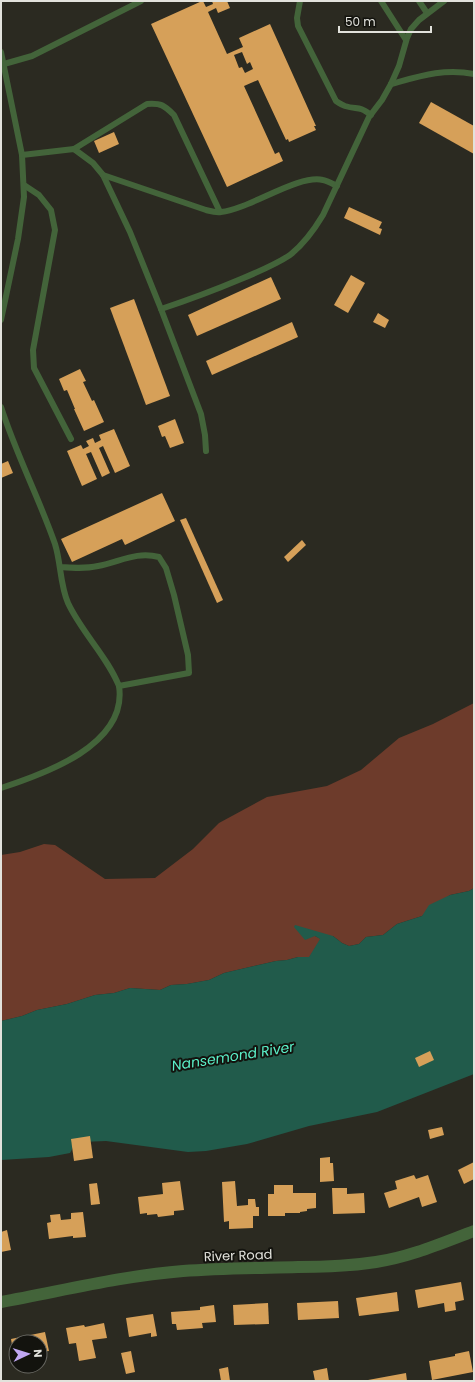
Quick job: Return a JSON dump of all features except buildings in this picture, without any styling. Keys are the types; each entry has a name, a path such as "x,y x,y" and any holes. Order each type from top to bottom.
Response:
{"street":[{"name":"River Road","path":"1,1302 134,1276 176,1272 342,1266 376,1262 426,1249 474,1231"}],"lane":[{"path":"4,64 32,56 141,1"},
{"path":"300,1 297,18 298,26 336,101 345,106 357,107 371,115"},
{"path":"381,1 406,40"},
{"path":"419,1 427,13"},
{"path":"161,309 250,276 279,262 291,254 304,242 316,228 371,115 391,84 399,66 406,40 411,29 427,13 444,1"},
{"path":"1,52 22,155 24,185 24,197 18,239 3,299 1,320"},
{"path":"391,84 420,76 443,72 456,71 474,74"},
{"path":"22,155 74,149 147,104 158,103 167,108 174,115 220,212"},
{"path":"74,149 93,164 103,175 130,232 201,414 206,451"},
{"path":"103,175 206,210 220,212 240,207 311,179 324,180 337,186"},
{"path":"24,185 39,195 51,210 55,230 33,350 34,368 70,439"},
{"path":"1,407 55,545 68,602 77,620 113,671 121,696 119,709 107,730 86,750 31,778 1,788"},
{"path":"60,567 83,568 98,566 141,555 150,555 159,557 166,568 188,655 189,673 119,686"}],"shaded area":[{"path":"474,703 474,888 469,891 450,895 422,916 397,924 383,935 366,937 359,944 349,946 333,936 315,936 321,939 309,958 298,957 276,961 224,973 209,980 171,985 160,990 130,988 114,993 95,995 67,1004 37,1010 22,1016 1,1021 1,855 20,852 44,844 55,845 105,879 155,878 193,849 219,823 267,797 327,786 361,770 399,738 433,724"}],"water":[{"name":"Nansemond River","path":"474,888 474,1074 377,1112 309,1126 247,1144 206,1151 188,1152 106,1141 81,1142 75,1144 70,1153 49,1157 1,1160 1,1021 22,1016 37,1010 67,1004 95,995 114,993 130,988 160,990 171,985 209,980 224,973 276,961 298,957 309,957 320,939 315,936 305,940 294,927 295,925 333,936 349,946 359,944 366,937 383,935 397,924 422,916 429,905 450,895 469,891"}]}
